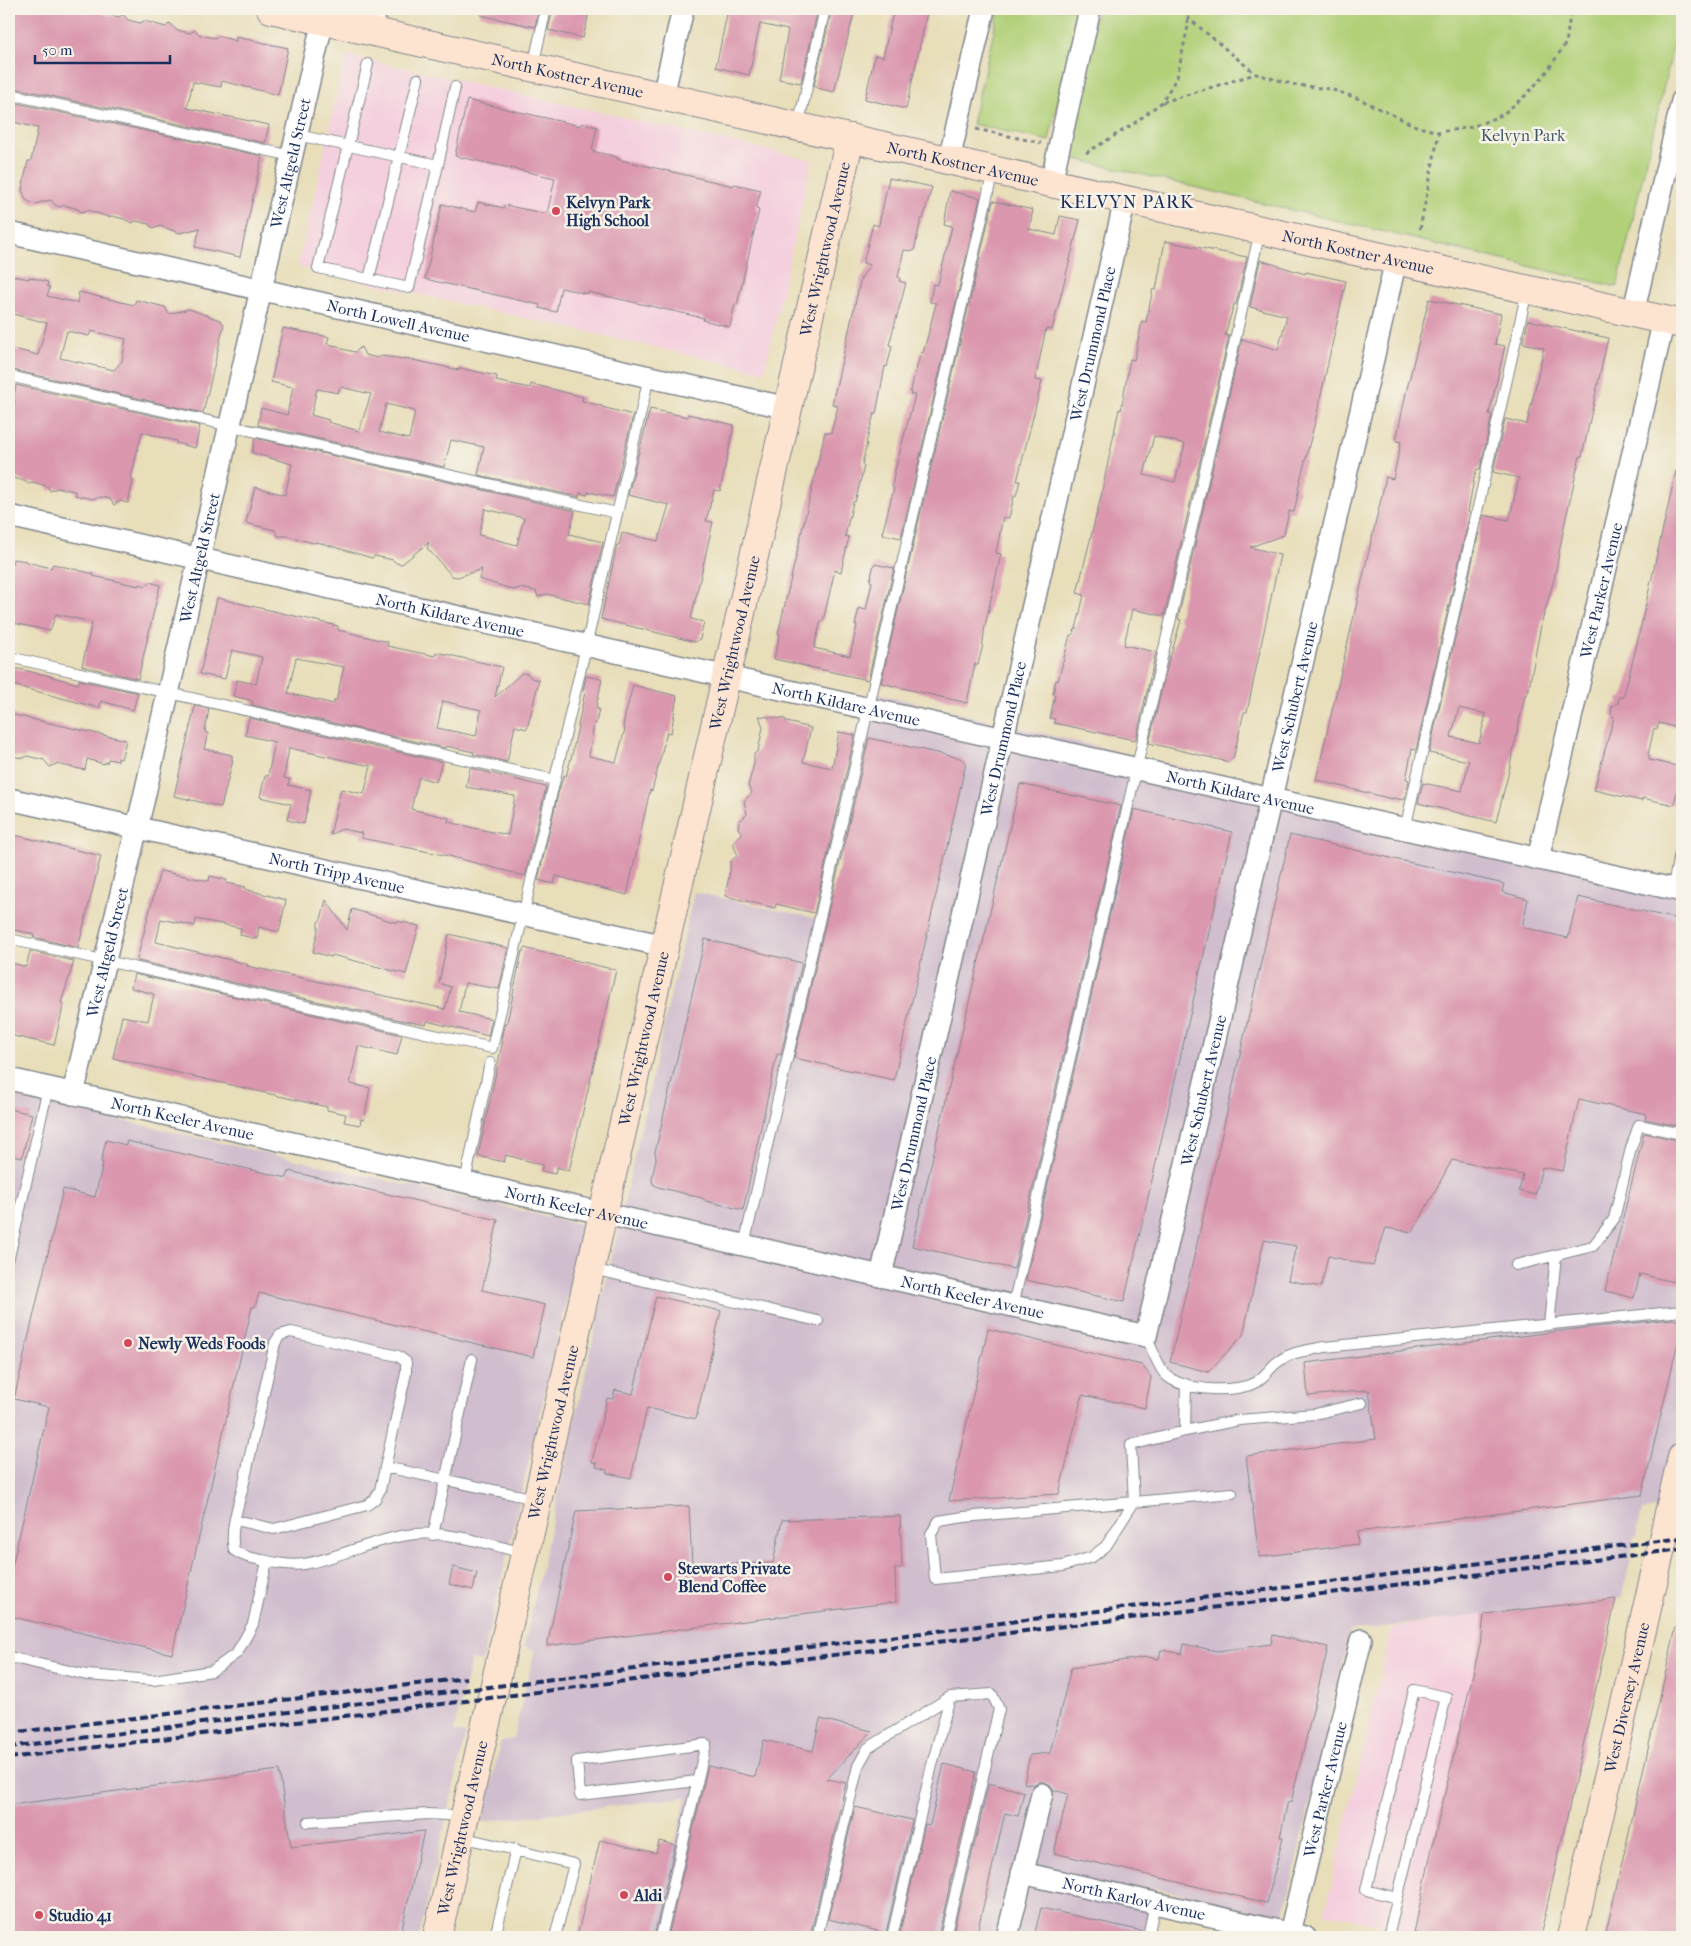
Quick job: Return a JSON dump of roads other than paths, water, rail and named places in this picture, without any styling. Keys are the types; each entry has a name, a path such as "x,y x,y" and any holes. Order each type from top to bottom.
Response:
{"street":[{"name":"North Kostner Avenue","path":"271,9 323,20 374,20 533,67 1673,322"},
{"path":"663,96 683,9"},
{"path":"948,160 984,9"},
{"path":"1051,183 1090,9"},
{"name":"West Altgeld Street","path":"73,1094 137,828 323,20"},
{"path":"1633,314 1682,101"},
{"name":"West Wrightwood Avenue","path":"437,1937 850,138"},
{"name":"West Drummond Place","path":"881,1276 1125,200"},
{"name":"North Lowell Avenue","path":"9,234 788,408"},
{"name":"West Schubert Avenue","path":"1146,1336 1396,260"},
{"name":"West Parker Avenue","path":"1538,859 1673,322"},
{"name":"North Kildare Avenue","path":"9,516 1677,890"},
{"name":"North Tripp Avenue","path":"9,799 665,946"},
{"name":"North Keeler Avenue","path":"9,1079 1146,1336"},
{"name":"West Diversey Avenue","path":"1571,1937 1682,1456"},
{"name":"West Parker Avenue","path":"1295,1936 1361,1640"},
{"path":"1007,1937 1042,1794"},
{"name":"North Karlov Avenue","path":"1022,1873 1295,1936"}],"lane":[{"path":"533,67 546,9"},
{"path":"798,126 825,9"},
{"path":"368,64 318,268 409,288 455,87"},
{"path":"369,279 418,79"},
{"path":"9,94 292,156"},
{"path":"296,135 438,165"},
{"path":"744,1245 993,170"},
{"path":"1012,1306 1260,230"},
{"path":"1406,829 1528,290"},
{"path":"9,376 617,513"},
{"path":"9,939 492,1048 649,377"},
{"path":"9,657 555,780"},
{"path":"1677,890 1682,844"},
{"path":"465,1182 490,1063"},
{"path":"9,1256 48,1088"},
{"path":"1516,1265 1594,1246 1614,1219 1631,1148 1639,1125 1682,1134"},
{"path":"1549,1324 1556,1255"},
{"path":"591,1268 818,1321"},
{"path":"1146,1336 1165,1374 1175,1382 1218,1390 1241,1389 1257,1382 1290,1353 1325,1347 1682,1312"},
{"path":"236,1520 274,1529 367,1505 375,1499 380,1490 406,1373 406,1362 398,1356 291,1332 280,1335 275,1343 236,1520 232,1540 234,1550 242,1556 287,1565 304,1564 378,1542 416,1534 454,1537 525,1553"},
{"path":"433,1535 472,1359"},
{"path":"1185,1431 1186,1384"},
{"path":"1232,1493 1134,1502 964,1517 940,1521 931,1534 935,1579 1063,1566 1092,1556 1106,1546 1134,1502 1131,1445 1239,1420 1315,1414 1362,1403"},
{"path":"385,1467 538,1499"},
{"path":"9,1657 87,1675 154,1680 212,1671 237,1653 252,1624 267,1561"},
{"path":"1388,1937 1446,1697 1414,1690 1366,1890 1397,1898"},
{"path":"817,1937 858,1766 868,1748 950,1697 992,1694 999,1709 945,1937"},
{"path":"892,1937 950,1697"},
{"path":"661,1937 706,1744 577,1761 580,1795 697,1781"},
{"path":"308,1822 428,1814 463,1826 516,1849 574,1864 555,1937"},
{"path":"495,1937 516,1849"},
{"path":"1148,1937 1155,1903"}],"railway":[{"path":"9,1747 1682,1538"},
{"path":"9,1758 1682,1549"},
{"path":"9,1733 467,1678"}],"place":[{"name":"Kelvyn Park High School","path":"556,211"},
{"name":"Newly Weds Foods","path":"128,1343"},
{"name":"Stewarts Private Blend Coffee","path":"668,1577"},
{"name":"Aldi","path":"624,1895"},
{"name":"Studio 41","path":"39,1915"}],"district":[{"name":"KELVYN PARK","path":"1127,202"}],"park label":[{"name":"Kelvyn Park","path":"1523,135"}]}
